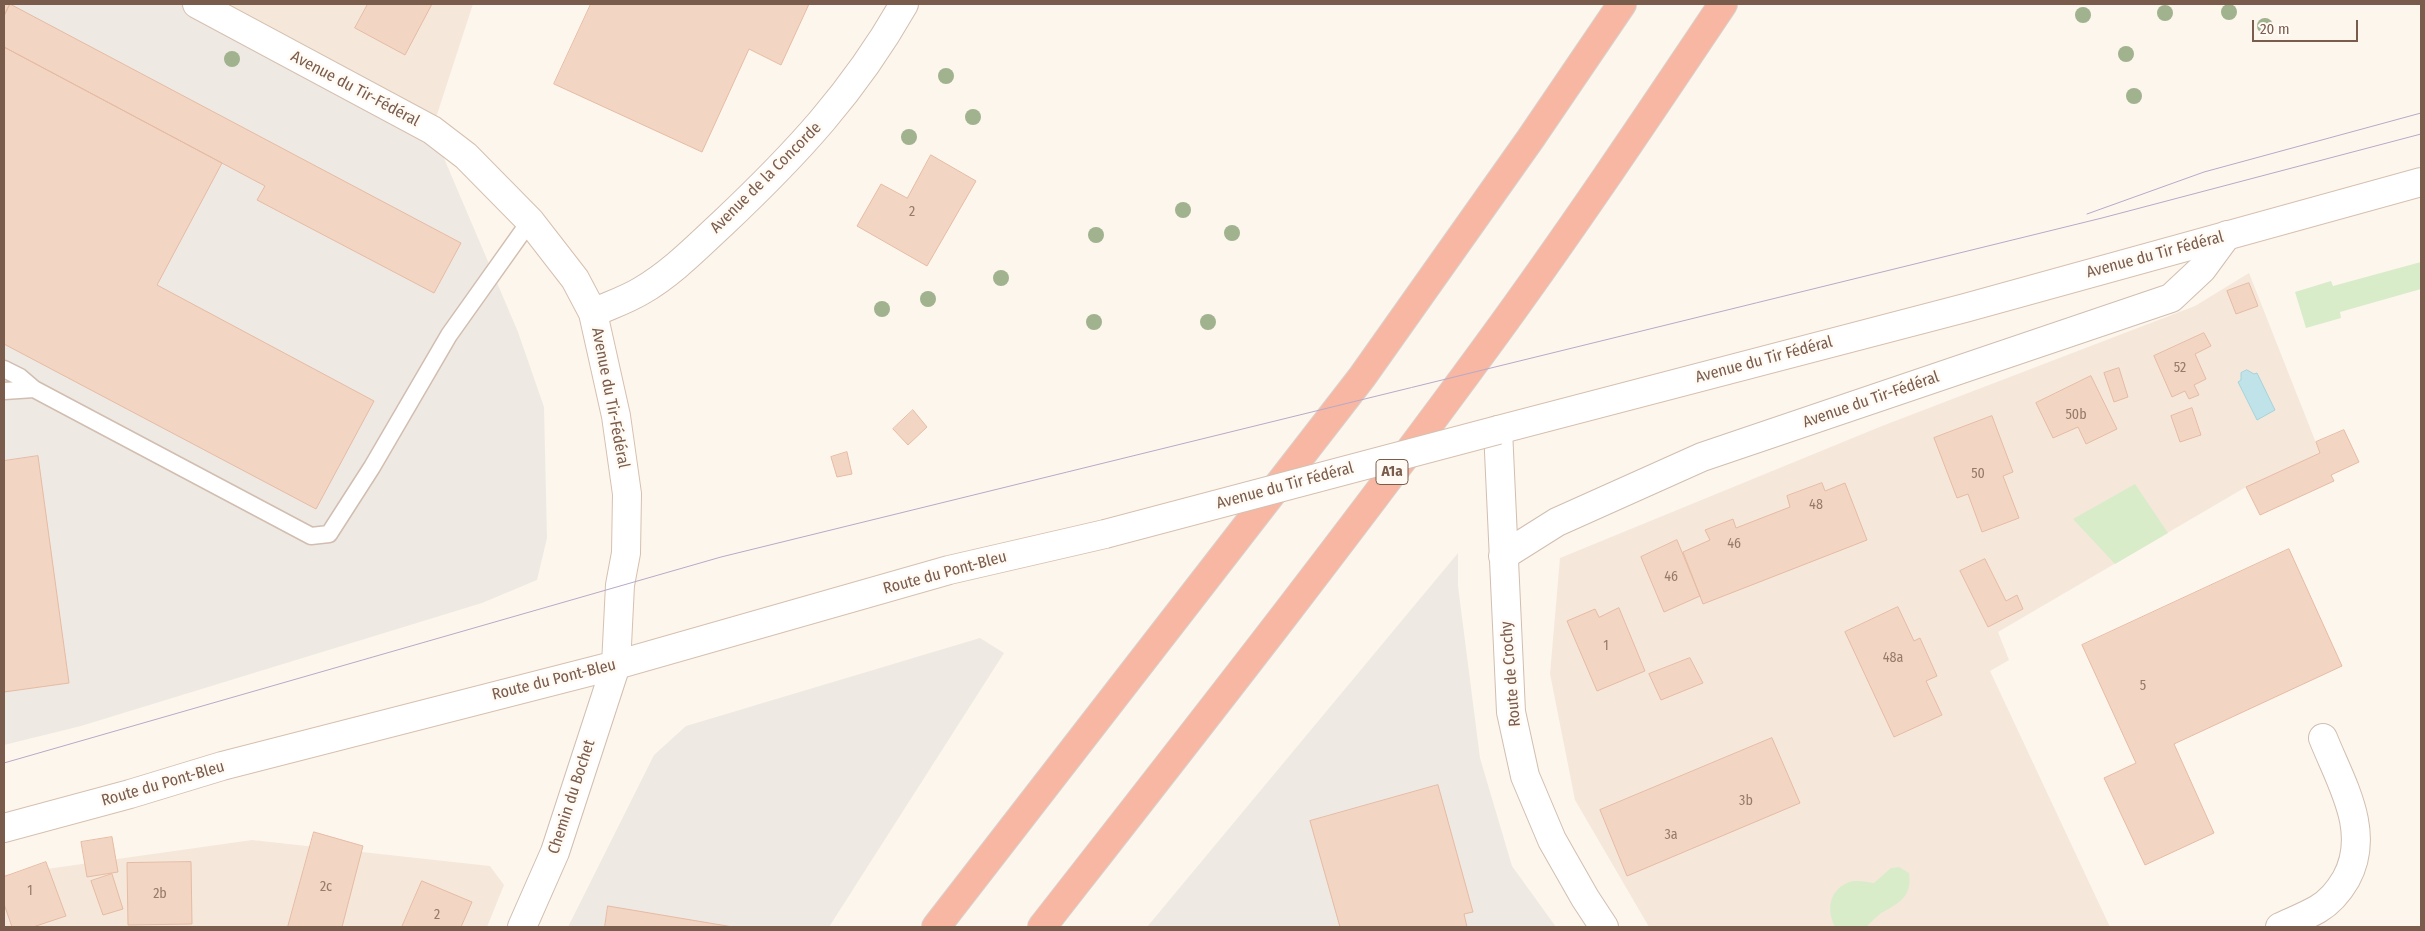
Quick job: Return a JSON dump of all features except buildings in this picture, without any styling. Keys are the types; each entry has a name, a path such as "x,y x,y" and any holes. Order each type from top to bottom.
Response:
{"highway":[{"path":"936,927 1362,377 1531,138 1622,4"},
{"name":"A1a","path":"1042,927 1311,581 1487,346 1646,120 1723,4"}],"street":[{"name":"Avenue du Tir-Fédéral","path":"197,4 432,130 466,156 530,221 575,279 593,314 616,416 627,494 626,553 620,585 616,665"},
{"name":"Avenue de la Concorde","path":"593,314 640,292 673,269 780,168 831,112 882,43 904,4"},
{"name":"Avenue du Tir Fédéral","path":"1105,534 1965,308 2421,182"},
{"name":"Avenue du Tir-Fédéral","path":"1504,556 1557,522 1702,457 2171,298 2202,270 2227,236"},
{"name":"Route de Crochy","path":"1498,430 1511,712 1525,776 1552,840 1604,927"},
{"name":"Route du Pont-Bleu","path":"4,828 130,794 222,766 616,665 950,570 1105,534"},
{"name":"Chemin du Bochet","path":"522,927 555,852 616,665"},
{"path":"2280,927 2319,909 2338,892 2356,857 2358,838 2355,820 2324,738"}],"lane":[{"path":"4,369 20,377 34,389 311,536 330,534 372,467 449,335 530,221"},
{"path":"4,391 34,389"}],"shaded area":[{"path":"4,4 197,4 432,130 518,332 544,407 547,538 537,580 482,603 81,726 4,745"},
{"path":"197,4 473,4 432,130"},
{"path":"2249,273 2320,453 2246,487 1998,632 2009,660 1990,671 2110,927 1649,927 1575,800 1550,674 1560,558 1882,426 2195,306"},
{"path":"1458,553 1458,586 1480,758 1512,866 1556,927 1147,927"},
{"path":"980,638 1004,653 829,927 568,927 654,755 686,726"},
{"path":"252,840 490,866 504,885 487,927 4,927 4,875"}],"green space":[{"path":"2421,262 2421,289 2340,312 2341,318 2306,328 2295,292 2331,281 2333,286"},
{"path":"2135,484 2168,533 2115,564 2073,519"},
{"path":"1899,867 1909,873 1910,881 1907,892 1901,900 1880,914 1866,927 1835,927 1830,908 1836,891 1853,881 1874,883 1891,868"}],"water":[{"path":"2247,370 2254,374 2257,373 2275,410 2257,420 2238,382 2241,380 2241,373"}],"tram line":[{"path":"2087,214 2204,172 2421,113"},
{"path":"4,763 721,557 2102,218 2421,134"}]}
